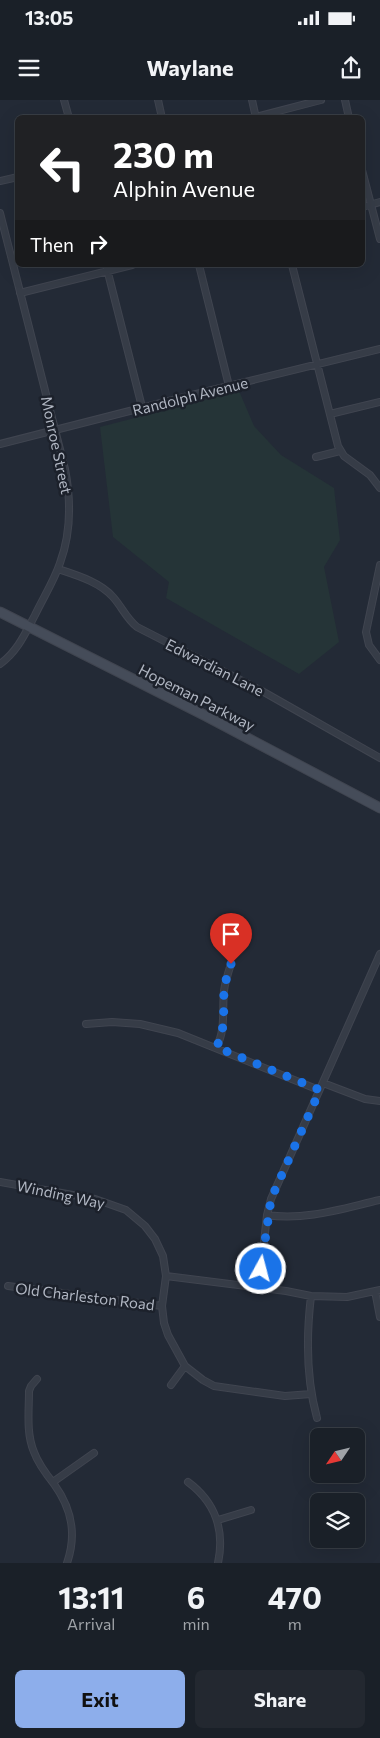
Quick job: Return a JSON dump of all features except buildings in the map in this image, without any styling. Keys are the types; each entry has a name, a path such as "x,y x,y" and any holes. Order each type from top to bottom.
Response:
{"main road":[{"name":"Hopeman Parkway","path":"0,612 204,715 380,808"}],"street":[{"path":"64,100 68,115"},
{"path":"158,100 161,115"},
{"path":"252,100 255,115"},
{"path":"263,115 321,100"},
{"path":"345,100 348,115"},
{"path":"0,181 15,178"},
{"path":"365,181 380,239"},
{"path":"365,206 380,202"},
{"name":"Monroe Street","path":"0,213 65,469 69,498 66,544 58,569 16,650 0,664"},
{"path":"199,267 229,386"},
{"path":"293,267 340,451 348,460 370,475 380,488"},
{"path":"20,293 107,268 142,407"},
{"name":"Randolph Avenue","path":"0,444 380,349"},
{"path":"330,414 380,402"},
{"path":"316,457 340,451"},
{"path":"380,565 366,632 369,645 380,660"},
{"name":"Edwardian Lane","path":"58,569 106,590 128,619 137,627 262,691 380,758"},
{"path":"259,1288 267,1215 276,1187 380,954"},
{"path":"216,1047 221,1031 224,990 231,964"},
{"path":"86,1024 112,1022 152,1026 178,1032 320,1090"},
{"path":"323,1083 364,1099 380,1100"},
{"name":"Winding Way","path":"0,1182 95,1200 126,1210 145,1226 155,1239 163,1256 166,1276 162,1306 164,1324 168,1335 185,1366 214,1386 284,1396 311,1394"},
{"path":"267,1215 304,1215 329,1212 380,1200"},
{"path":"166,1276 311,1296 347,1296 377,1291 380,1317"},
{"name":"Old Charleston Road","path":"8,1286 162,1306"},
{"path":"311,1296 307,1360 311,1394 317,1418"},
{"path":"171,1385 185,1366"},
{"path":"38,1379 29,1391 29,1433 37,1459 65,1501 72,1520 72,1542 67,1563"},
{"path":"53,1482 94,1453"},
{"path":"188,1482 201,1493 218,1520 221,1538 218,1563"},
{"path":"218,1520 251,1510"}],"shaded area":[{"path":"239,391 254,426 281,455 334,488 340,540 324,567 339,642 299,674 166,598 169,582 113,537 100,427"}],"route":[{"path":"231,964 224,990 221,1031 216,1047 320,1090 271,1199 267,1215 261,1269"}]}
